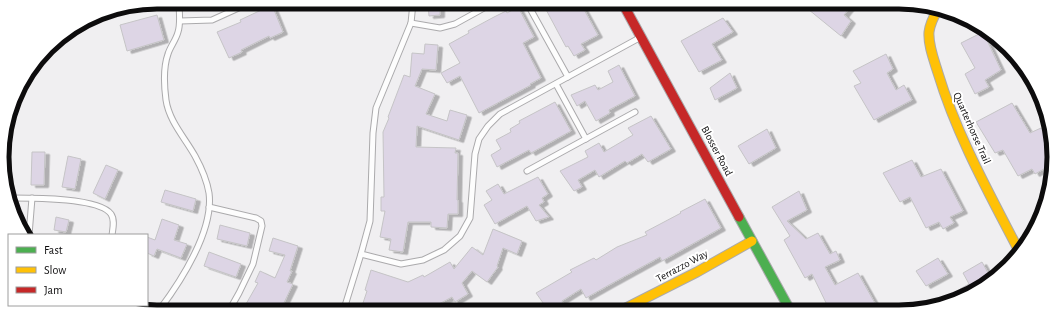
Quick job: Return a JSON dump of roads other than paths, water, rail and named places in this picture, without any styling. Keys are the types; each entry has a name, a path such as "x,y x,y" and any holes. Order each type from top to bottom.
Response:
{"street":[{"name":"Blosser Road","path":"626,9 787,305"},
{"name":"Quarterhorse Trail","path":"935,13 929,31 930,45 943,93 972,159 1017,245"},
{"name":"Terrazzo Way","path":"632,305 697,272 752,241"}],"lane":[{"path":"163,305 179,282 198,247 209,207 209,193 199,164 168,111 166,100 164,72 167,55 178,33 180,21 179,9"},
{"path":"180,21 212,20 236,9"},
{"path":"345,305 370,221 373,133 376,108 411,23 412,9"},
{"path":"411,23 440,28 455,24 482,9"},
{"path":"530,9 568,77"},
{"path":"361,254 401,264 424,260 444,250 460,236 470,218 474,154 479,139 488,126 500,114 642,37"},
{"path":"556,84 586,139"},
{"path":"527,171 635,112"},
{"path":"15,198 88,202 100,206 110,213 114,223 112,234"},
{"path":"29,231 32,198"},
{"path":"209,207 256,218 261,221 262,226 253,264 232,305"}]}
